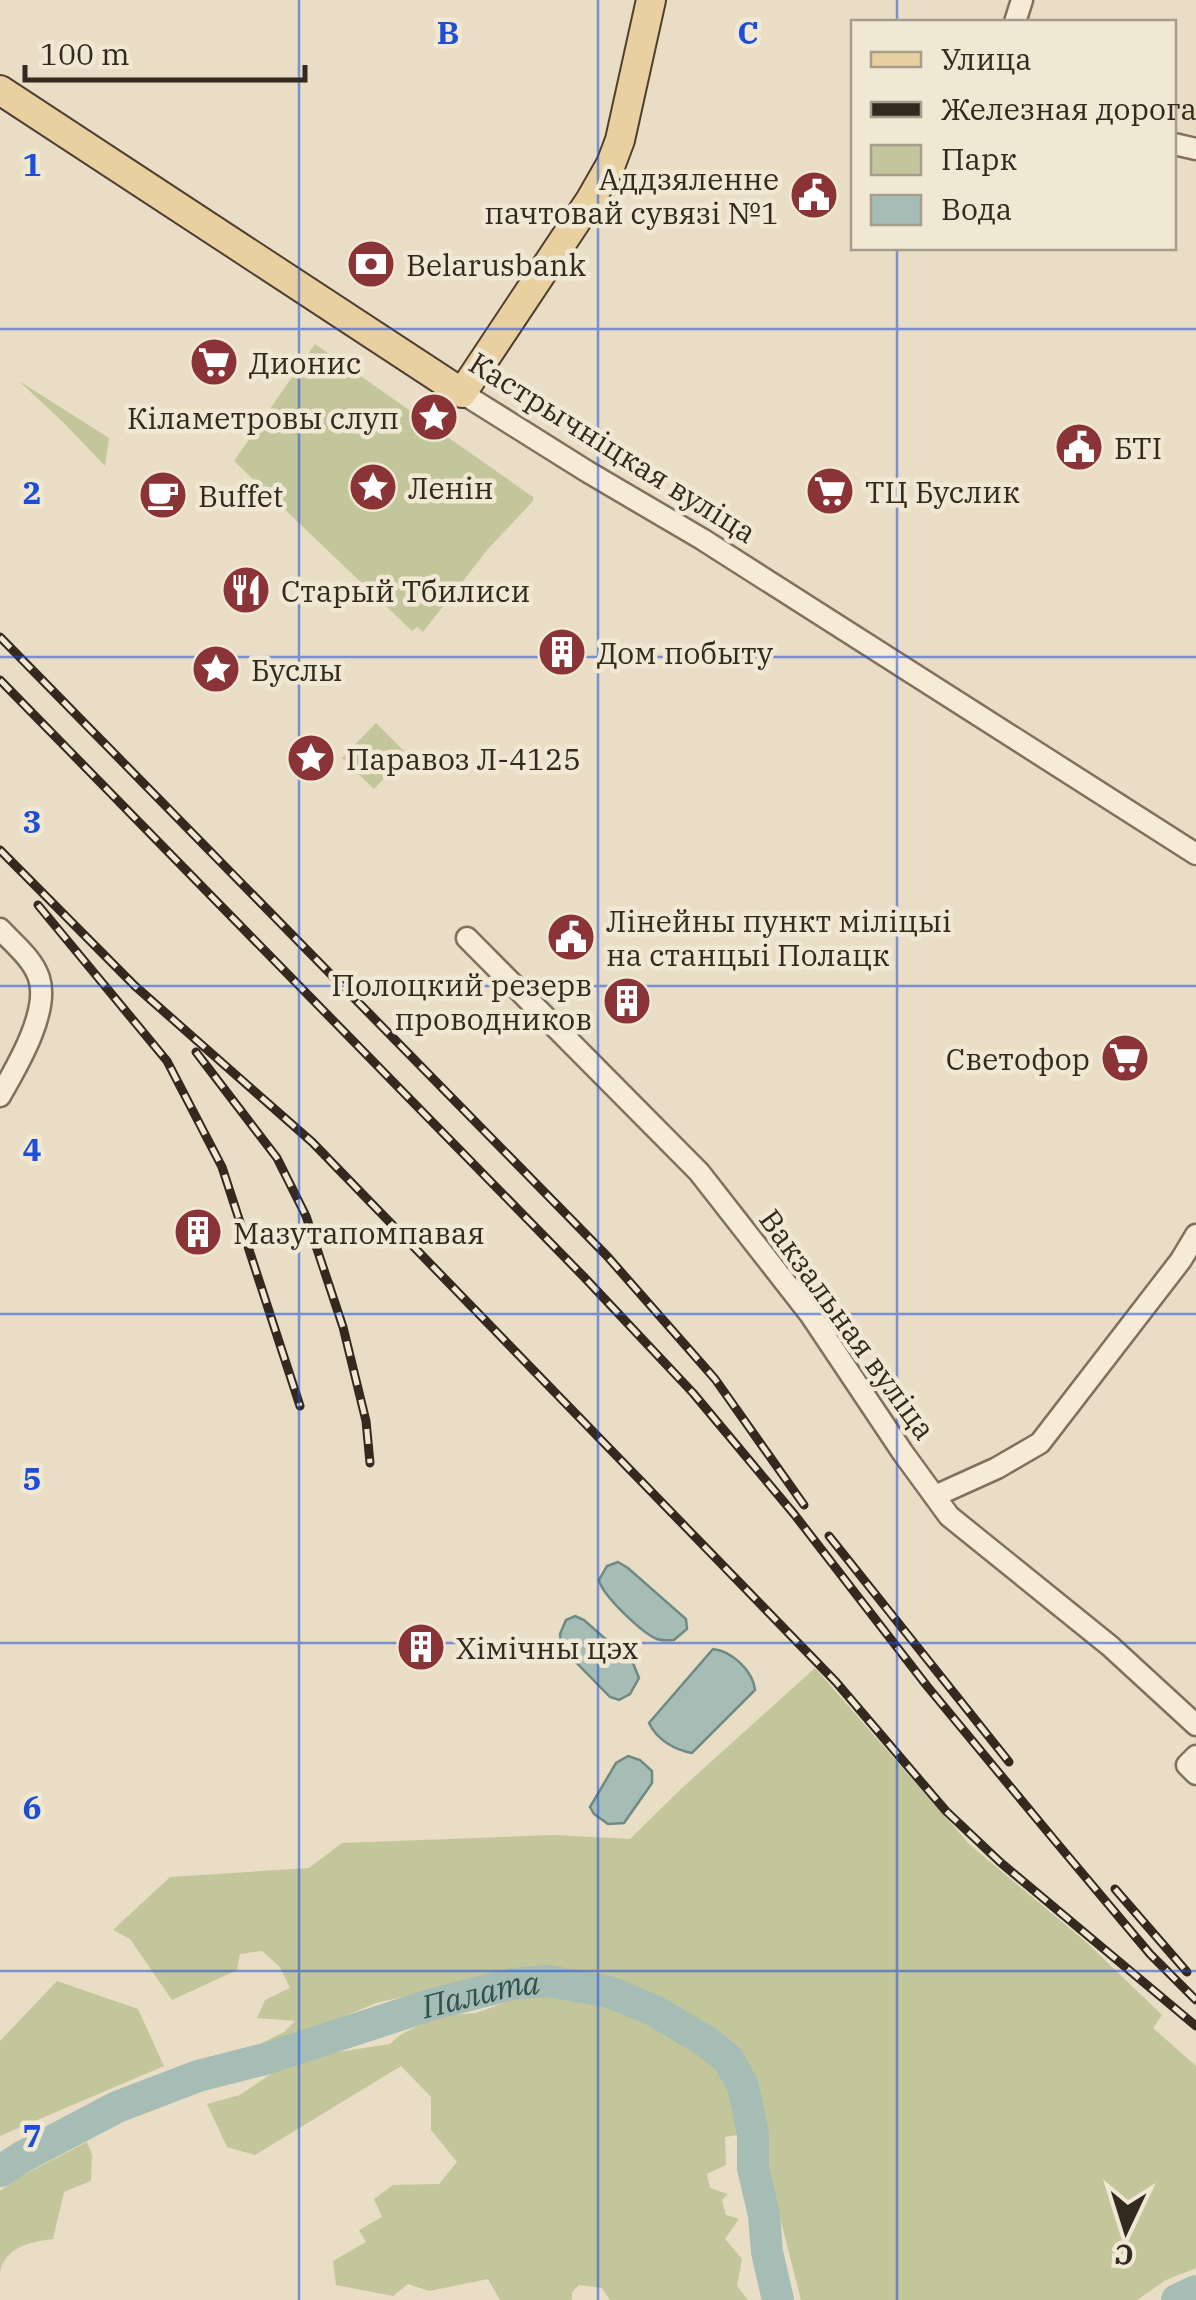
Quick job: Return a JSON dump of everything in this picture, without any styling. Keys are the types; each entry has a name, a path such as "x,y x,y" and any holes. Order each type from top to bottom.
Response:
{"main road":[{"path":"462,393 611,164 620,140 651,0"},
{"name":"Кастрычніцкая вуліца","path":"0,90 462,393"}],"street":[{"name":"Кастрычніцкая вуліца","path":"462,393 702,539 1196,854"},
{"path":"0,929 28,958 39,977 41,991 31,1033 0,1096"},
{"name":"Вакзальная вуліца","path":"468,938 699,1172 810,1314 949,1516 1110,1646 1196,1725"},
{"path":"935,1496 998,1468 1040,1443 1182,1260 1196,1235"},
{"path":"1196,1756 1187,1765 1196,1774"}],"green space":[{"path":"315,344 533,497 423,632 417,627 412,631 234,461"},
{"path":"19,381 109,438 105,466 63,422"},
{"path":"376,723 407,754 374,789 342,758"},
{"path":"815,1668 970,1845 1086,1942 1162,2015 1153,2028 1196,2066 1196,2268 1166,2280 1137,2300 801,2300 770,2178 756,2085 735,2045 658,1997 615,1981 580,1974 545,1969 512,1972 376,2003 262,2051 256,2046 284,2032 295,2021 257,2018 265,2000 290,1988 280,1967 262,1951 240,1954 237,1970 172,2000 130,1939 113,1930 170,1877 309,1868 342,1843 554,1835 630,1839"},
{"path":"57,1981 138,2009 164,2066 0,2136 0,2041"},
{"path":"545,1994 586,2000 650,2024 689,2045 720,2073 732,2094 743,2134 725,2137 726,2165 707,2174 710,2188 728,2194 722,2200 726,2215 739,2219 725,2239 742,2259 737,2286 748,2300 610,2300 602,2288 579,2285 572,2292 572,2300 500,2300 488,2279 429,2291 408,2284 393,2296 336,2285 333,2261 366,2242 359,2230 382,2217 374,2199 393,2185 439,2184 457,2162 431,2130 431,2097 401,2066 255,2155 227,2147 207,2104 240,2095 293,2059 390,2044 437,2016 476,2013 515,1999"},
{"path":"87,2142 92,2155 91,2181 64,2192 53,2239 27,2244 12,2252 0,2273 0,2191"}],"water":[{"path":"618,1562 686,1619 687,1629 674,1640 659,1640 624,1613 599,1580 607,1566"},
{"path":"575,1616 633,1663 639,1678 630,1694 619,1700 610,1697 561,1647 560,1634 566,1620"},
{"path":"713,1649 740,1663 755,1690 692,1753 686,1752 662,1739 649,1723"},
{"path":"628,1756 652,1771 652,1783 624,1823 608,1824 590,1807 616,1763"}],"waterway":[{"name":"Палата","path":"0,2171 117,2107 198,2076 265,2059 433,2004 513,1984 548,1981 609,1992 653,2010 728,2059 743,2086 753,2134 753,2168 778,2300"},
{"name":"Палата","path":"1177,2300 1196,2291"}],"railway":[{"path":"0,637 607,1256 715,1379 804,1505"},
{"path":"0,680 693,1393 1056,1842 1150,1954 1196,2000"},
{"path":"0,850 135,986 312,1142 836,1682 946,1811 1000,1862 1196,2026"},
{"path":"38,905 167,1061 222,1167 300,1406"},
{"path":"196,1052 277,1158 306,1216 343,1327 366,1421 370,1463"},
{"path":"829,1536 1009,1762"},
{"path":"1115,1889 1187,1972"}],"place":[{"name":"Аддзяленне пачтовай сувязі №1","path":"814,195"},
{"name":"Belarusbank","path":"371,264"},
{"name":"Дионис","path":"214,362"},
{"name":"Кіламетровы слуп","path":"434,417"},
{"name":"БТІ","path":"1079,447"},
{"name":"Ленін","path":"373,487"},
{"name":"ТЦ Буслик","path":"830,491"},
{"name":"Buffet","path":"163,495"},
{"name":"Старый Тбилиси","path":"246,590"},
{"name":"Дом побыту","path":"562,652"},
{"name":"Буслы","path":"216,669"},
{"name":"Паравоз Л-4125","path":"311,758"},
{"name":"Лінейны пункт міліцыі на станцыі Полацк","path":"571,937"},
{"name":"Полоцкий резерв проводников","path":"627,1001"},
{"name":"Светофор","path":"1125,1058"},
{"name":"Мазутапомпавая","path":"198,1232"},
{"name":"Хімічны цэх","path":"421,1647"}]}
